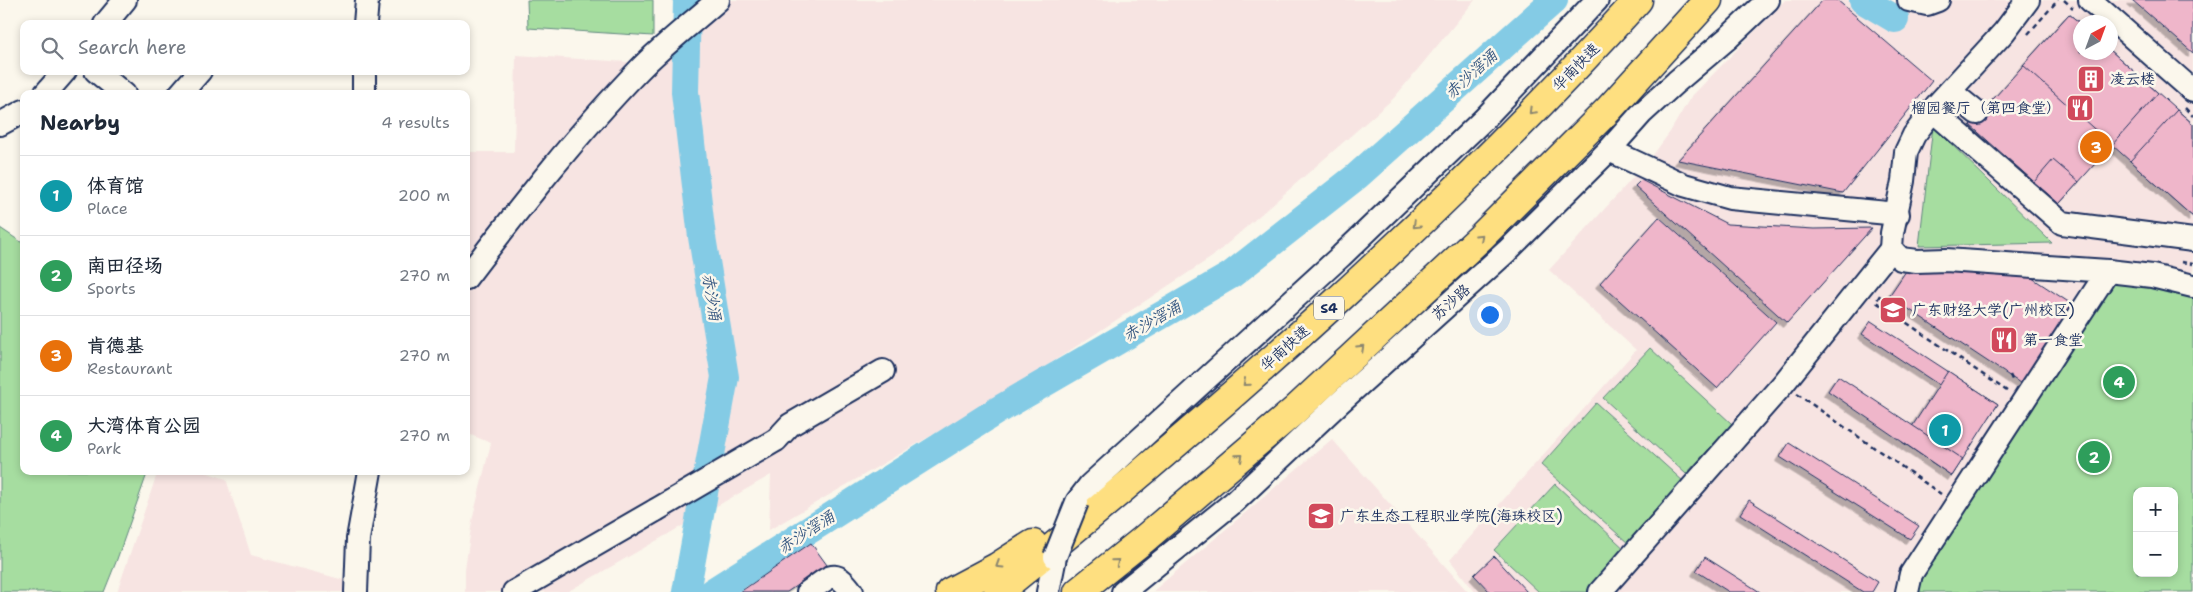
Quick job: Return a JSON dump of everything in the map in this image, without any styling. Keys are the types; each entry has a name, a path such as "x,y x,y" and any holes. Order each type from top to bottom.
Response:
{"highway":[{"name":"华南快速","path":"998,592 1143,472 1276,357 1363,276 1524,119 1593,50 1638,0"},
{"path":"1609,109 1708,0"},
{"path":"1078,592 1143,540 1294,411 1481,237 1609,109 1724,0"},
{"path":"950,592 997,567 1143,472"}],"street":[{"path":"108,20 125,0"},
{"path":"365,20 367,0"},
{"path":"470,273 588,124 640,69 718,0"},
{"path":"1048,592 1055,557 1077,502 1090,485 1341,256 1482,120 1597,0"},
{"name":"苏沙路","path":"1123,592 1234,502 1339,403 1507,250 1609,150 1641,114 1768,0"},
{"path":"1909,0 1927,4 1938,0"},
{"path":"1600,592 1783,384 1891,249 1892,233 1898,214 1906,152 1914,135 1933,110 2004,32 2028,0"},
{"path":"2090,0 2193,91"},
{"path":"48,90 61,75"},
{"path":"101,75 119,90"},
{"path":"183,90 197,75"},
{"path":"364,75 364,90"},
{"path":"1950,91 1977,113"},
{"path":"1933,110 2062,223 2193,240"},
{"path":"0,124 20,113"},
{"path":"1609,150 1684,185 1730,198 1898,214"},
{"path":"1891,249 1901,259 1917,261 1946,260 2108,270 2152,276 2193,286"},
{"path":"1898,592 1909,583 1956,505 2108,270"},
{"path":"514,592 776,440 790,425 883,371"},
{"path":"356,592 358,539 369,475"},
{"path":"808,592 831,576 837,576 843,580 852,592"}],"path":[{"path":"1884,288 1876,302 2023,402"},
{"path":"1783,384 1956,505"}],"shaded area":[{"path":"699,0 1475,0 1394,98 1212,257 1013,388 769,530 771,475 567,592 465,592 465,570 472,521 491,443 470,435 470,152 514,152 516,55 628,62"},
{"name":"广东财经大学(广州校区)","path":"1785,0 1891,0 1910,9 1948,0 2193,0 2193,592 1475,592 1450,560 1636,350 1549,270 1650,159 1670,132 1690,98"},
{"name":"广东生态工程职业学院(海珠校区)","path":"1332,439 1468,592 1152,592"},
{"path":"157,475 214,475 226,479 251,555 344,580 346,592 117,592"}],"green space":[{"path":"527,0 653,0 653,36 528,28"},
{"path":"1933,126 2052,243 1919,246"},
{"path":"0,228 20,241 20,475 147,475 104,592 0,592"},
{"path":"2115,281 2177,289 2193,296 2193,592 1904,592"},
{"path":"1650,348 1732,424 1686,474 1603,398"},
{"path":"1596,403 1684,482 1629,544 1541,465"},
{"path":"1555,484 1629,553 1592,592 1539,592 1494,550"}],"building":[{"path":"1823,0 1837,0 1932,81 1843,193 1678,160"},
{"path":"2132,0 2193,0 2193,53"},
{"name":"榴园餐厅（第四食堂）","path":"2069,14 2073,17 2073,60 2118,60 2118,57 2193,124 2193,217 2112,145 2059,204 1970,125"},
{"name":"凌云楼","path":"2069,14 2073,17 2073,60 2118,60 2118,57 2158,93 2112,145 2023,65"},
{"path":"2177,110 2193,124 2193,217 2130,161"},
{"path":"2053,160 2079,182 2059,204 2034,182"},
{"path":"1641,180 1727,224 1814,229 1872,228 1787,323 1635,186"},
{"path":"1659,217 1776,322 1717,388 1600,283"},
{"name":"第一食堂","path":"2020,270 2073,305 2023,385 1889,296 1906,271"},
{"path":"1871,321 1998,404 1989,418 1862,334"},
{"path":"1948,371 1998,404 1952,476 1902,442"},
{"path":"1838,376 1963,459 1952,476 1828,391"},
{"path":"1789,443 1919,526 1910,539 1780,457"},
{"path":"1749,500 1878,582 1872,592 1863,592 1740,514"},
{"path":"811,543 827,565 787,592 740,592"},
{"path":"1494,556 1527,592 1490,592 1474,575"},
{"path":"1705,557 1760,592 1729,592 1696,571"}],"waterway":[{"name":"赤沙涌","path":"686,592 725,377 702,237 685,92 687,0"},
{"name":"赤沙滘涌","path":"712,592 998,410 1231,275 1357,176 1554,0"},
{"name":"赤沙滘涌","path":"1863,0 1895,19"}],"place":[{"name":"凌云楼","path":"2091,79"},
{"name":"榴园餐厅（第四食堂）","path":"2080,108"},
{"name":"肯德基","path":"2096,147"},
{"name":"广东财经大学(广州校区)","path":"1893,310"},
{"name":"第一食堂","path":"2004,340"},
{"name":"大湾体育公园","path":"2119,382"},
{"name":"体育馆","path":"1945,430"},
{"name":"南田径场","path":"2094,457"},
{"name":"广东生态工程职业学院(海珠校区)","path":"1321,516"}]}
